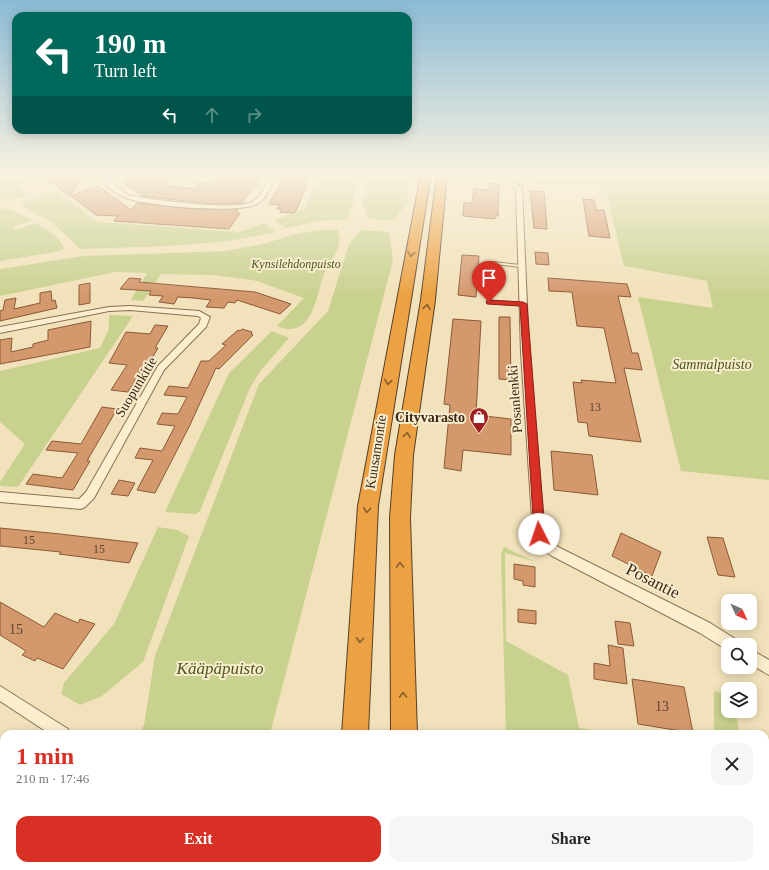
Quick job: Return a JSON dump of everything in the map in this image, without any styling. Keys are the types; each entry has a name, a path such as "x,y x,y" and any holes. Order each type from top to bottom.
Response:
{"highway":[{"name":"Kuusamontie","path":"356,730 368,506 419,215"},
{"name":"Kuusamontie","path":"404,730 400,518 404,454 428,300 437,215"}],"street":[{"name":"Posanlenkki","path":"520,215 523,304 539,534 546,545 556,552"},
{"name":"Suopunkitie","path":"0,330 109,309 130,308 199,314 206,317 203,325 161,368 90,495 81,504 0,497"},
{"name":"Posantie","path":"556,552 705,628 721,638"},
{"path":"757,660 769,668"},
{"path":"0,693 57,730"}],"lane":[{"path":"521,266 493,263 489,302 523,304"}],"green space":[{"path":"0,215 21,215 33,220 13,227 14,230 36,223 56,237 64,249 61,251 0,261"},
{"path":"38,215 88,215 98,222 239,232 265,223 274,231 272,233 248,238 224,241 80,249 53,223"},
{"path":"289,215 349,215 348,219 318,221 289,228 285,228 274,220"},
{"path":"367,215 398,215 394,220 369,219"},
{"name":"Sammalpuisto","path":"612,215 769,215 769,480 681,471 638,297 713,308 707,281 624,266"},
{"name":"Kynsilehdonpuisto","path":"318,230 338,230 338,247 322,279 310,316 298,328 287,329 277,326 304,298 257,281 214,275 161,274 143,301 131,300 147,273 115,272 0,296 0,269 83,256 225,251 264,244 292,235"},
{"name":"Kääpäpuisto","path":"361,230 389,232 393,260 271,730 142,730 144,725 155,656 259,384 328,311 349,244"},
{"path":"109,315 133,316 18,487 0,486 0,482 25,444 0,422 0,371 100,348 109,329"},
{"path":"272,331 289,338 261,370 250,388 200,511 196,514 165,512 229,373"},
{"name":"Kääpäpuisto","path":"158,527 177,530 189,536 143,662 102,696 80,705 61,694 64,683 114,624"},
{"path":"504,547 536,562 505,553 506,641 568,675 579,728 593,730 506,730 501,555"},
{"path":"714,691 721,693 721,718 737,718 739,730 714,730"}],"building":[{"path":"96,215 239,215 229,229 114,221 118,216"},
{"path":"463,215 498,215 498,216 495,216 495,219 463,216"},
{"path":"533,215 546,215 547,229 534,228"},
{"path":"586,215 605,215 610,238 589,236"},
{"path":"535,252 548,253 549,265 536,264"},
{"path":"462,255 479,256 476,297 458,295"},
{"path":"129,278 141,279 139,282 255,292 291,304 280,314 237,300 235,303 228,302 224,308 206,307 211,300 193,298 178,297 174,304 159,302 163,296 149,295 151,291 120,289"},
{"path":"548,278 627,284 631,297 618,296 632,353 638,353 642,370 624,368 641,442 589,436 587,423 578,422 573,382 582,383 581,380 616,383 604,328 577,326 572,292 549,291"},
{"path":"90,283 90,303 79,305 79,285"},
{"path":"51,291 52,301 55,300 57,308 0,321 0,311 3,310 5,300 16,298 14,309 40,303 40,293"},
{"path":"499,317 510,317 511,380 499,379"},
{"path":"453,319 481,321 476,415 511,419 511,455 463,450 461,471 444,468 450,405 444,404"},
{"path":"91,321 90,347 0,364 0,340 12,338 11,352 33,347 33,344 48,340 48,330"},
{"path":"155,325 168,326 155,348 158,348 148,365 145,364 128,392 111,390 127,365 109,363 126,332 150,334"},
{"path":"242,329 252,332 251,334 253,335 219,369 216,368 189,427 155,493 137,490 153,460 135,458 140,448 162,451 175,426 157,424 162,413 178,414 187,397 164,395 169,386 188,388 201,361 209,361 226,345 222,344 238,330 240,331"},
{"path":"102,407 117,409 87,461 90,461 73,490 26,484 33,474 62,478 78,453 46,450 52,441 81,444"},
{"path":"551,451 592,455 598,495 554,490"},
{"path":"119,480 135,483 128,496 111,494"},
{"path":"0,528 138,543 129,563 59,554 61,552 0,546"},
{"path":"621,533 661,552 652,576 612,556"},
{"path":"707,537 723,538 735,577 718,575"},
{"path":"514,564 535,567 535,587 523,585 523,581 514,579"},
{"path":"0,602 44,627 55,613 78,623 80,619 95,624 63,669 37,658 35,661 22,655 26,651 0,635"},
{"path":"518,609 536,611 536,624 518,622"},
{"path":"615,621 630,623 634,646 618,644"},
{"path":"608,645 623,648 627,684 594,679 594,663 610,666"},
{"path":"632,679 684,687 692,730 675,730 638,724"}],"place":[{"name":"Cityvarasto","path":"479,434"}],"route":[{"path":"489,302 523,304 525,352 539,534"}]}
